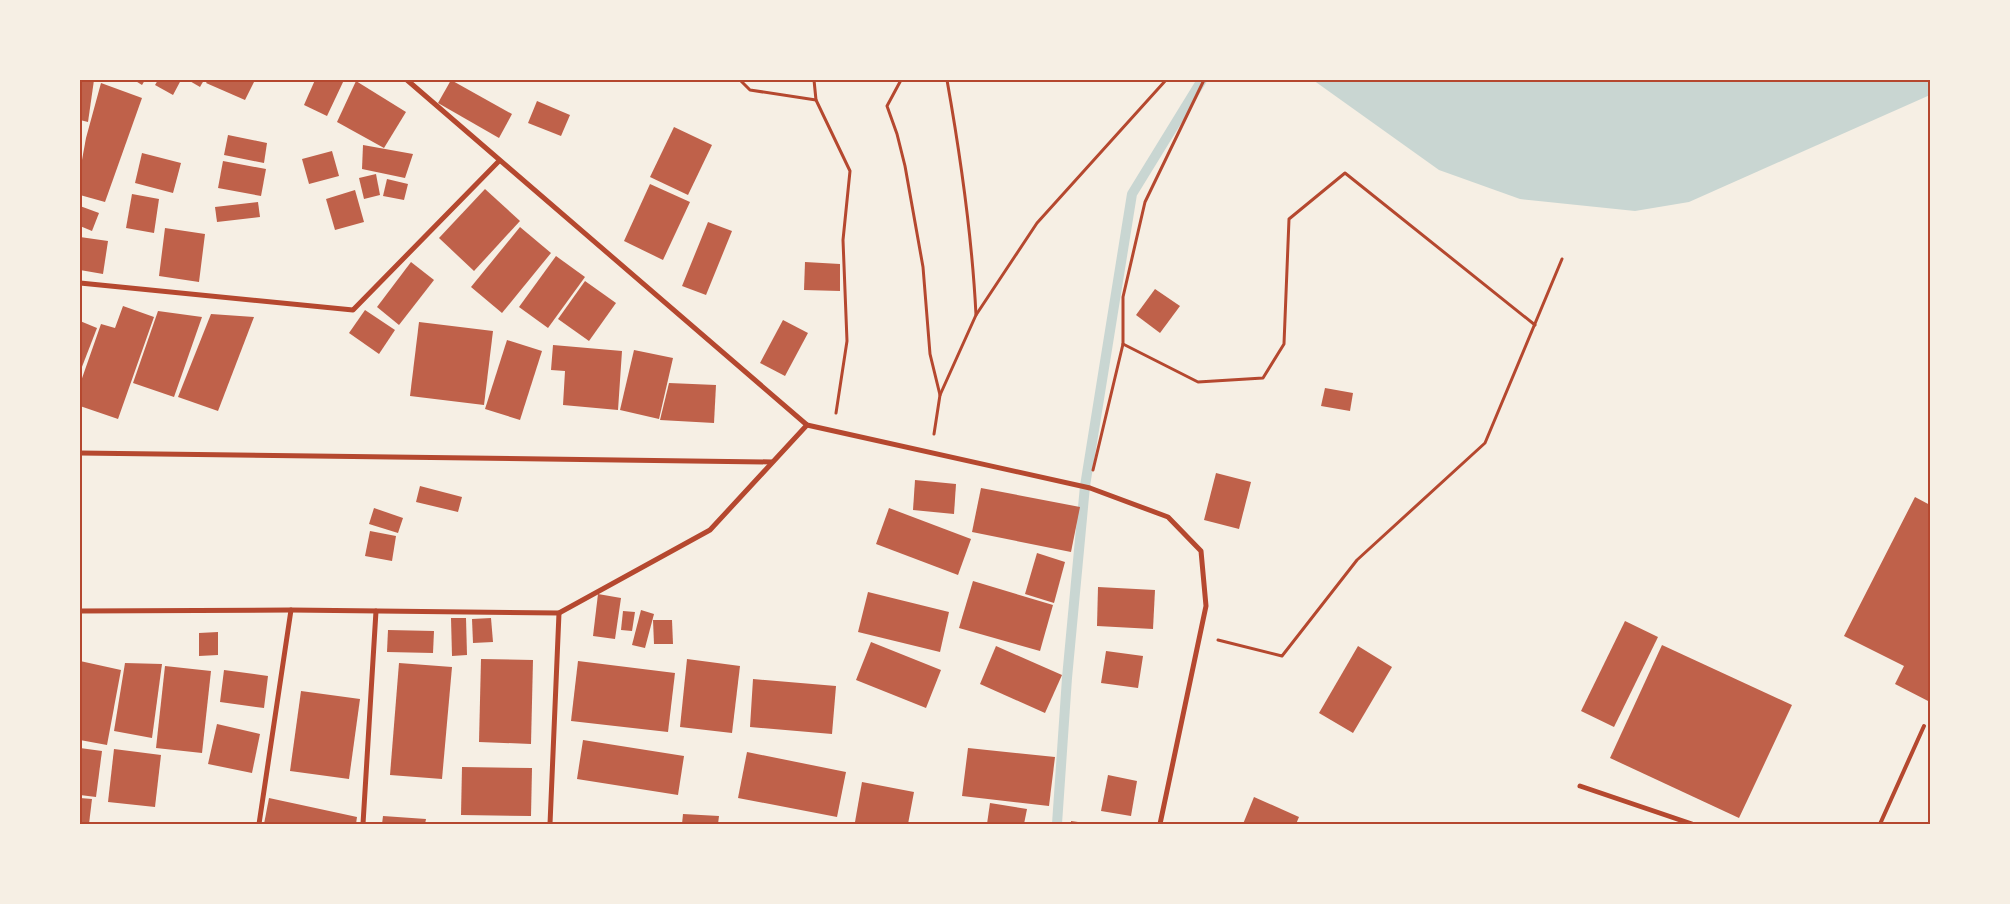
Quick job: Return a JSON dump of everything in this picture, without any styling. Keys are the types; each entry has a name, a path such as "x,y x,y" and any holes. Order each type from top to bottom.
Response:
{"street":[{"path":"407,80 807,425 1090,488 1168,517 1201,550 1206,606 1160,824"},
{"path":"80,283 353,310 499,161"},
{"path":"80,611 291,610 559,613 710,530 807,425"},
{"path":"80,453 772,462"},
{"path":"259,824 291,610"},
{"path":"363,824 376,611"},
{"path":"550,824 559,613"},
{"path":"1580,786 1692,824"}],"lane":[{"path":"1880,824 1924,726"}],"path":[{"path":"740,80 750,90 816,100"},
{"path":"814,80 816,100 850,171 843,240 847,341 833,431"},
{"path":"901,80 886,106 897,134 905,166 923,267 930,354 940,395"},
{"path":"947,80 960,152 973,252 976,316"},
{"path":"932,452 940,395 976,316 1037,224 1166,80"},
{"path":"1090,488 1123,344 1123,297 1145,202 1204,80"},
{"path":"1123,344 1198,382 1263,378 1284,344 1289,219 1345,173 1535,325"},
{"path":"1200,636 1282,656 1357,560 1485,443 1562,259"}],"shaded area":[{"path":"1313,80 1930,80 1930,95 1689,202 1635,211 1520,199 1439,170"}],"building":[{"path":"80,80 94,80 88,122 80,120"},
{"path":"134,80 145,80 142,85"},
{"path":"158,80 181,80 173,95 155,85"},
{"path":"188,80 204,80 200,87"},
{"path":"208,80 255,80 245,100 206,83"},
{"path":"315,80 344,80 327,116 304,105"},
{"path":"451,80 512,114 499,138 438,103"},
{"path":"356,81 406,112 384,148 337,122"},
{"path":"101,83 142,98 105,202 80,195 80,171 86,138"},
{"path":"537,101 570,115 561,136 528,123"},
{"path":"674,127 712,145 688,195 650,177"},
{"path":"228,135 267,143 264,163 224,155"},
{"path":"363,145 413,154 405,178 362,169"},
{"path":"332,151 339,176 309,184 302,159"},
{"path":"142,153 181,163 173,193 135,183"},
{"path":"223,161 266,169 261,196 218,188"},
{"path":"376,174 380,195 364,199 359,178"},
{"path":"387,179 408,184 404,200 383,196"},
{"path":"650,184 690,202 663,260 624,241"},
{"path":"485,189 520,221 474,271 439,238"},
{"path":"355,190 364,222 335,230 326,199"},
{"path":"132,194 159,199 154,233 126,228"},
{"path":"258,202 260,217 217,222 215,207"},
{"path":"80,206 99,213 92,231 80,226"},
{"path":"708,222 732,231 706,295 682,286"},
{"path":"520,227 551,253 502,313 471,287"},
{"path":"165,228 205,234 199,282 159,276"},
{"path":"80,237 108,241 103,274 80,270"},
{"path":"556,256 585,277 548,328 519,307"},
{"path":"411,262 434,280 399,325 377,307"},
{"path":"805,262 840,264 840,291 804,290"},
{"path":"585,281 616,303 589,341 558,319"},
{"path":"1155,289 1180,306 1160,333 1136,315"},
{"path":"123,306 154,317 118,419 80,406 80,384 101,324 115,328"},
{"path":"365,310 395,330 379,354 349,333"},
{"path":"158,311 202,317 174,397 133,383"},
{"path":"211,314 254,317 218,411 178,397"},
{"path":"783,320 808,333 785,376 760,363"},
{"path":"80,321 97,328 80,372"},
{"path":"419,322 493,331 484,405 410,396"},
{"path":"507,340 542,351 520,420 485,409"},
{"path":"553,345 622,351 618,410 563,405 565,371 551,370"},
{"path":"634,350 673,358 659,419 620,410"},
{"path":"669,383 716,385 714,423 660,420"},
{"path":"1325,388 1353,393 1350,411 1321,406"},
{"path":"1216,473 1251,482 1239,529 1204,520"},
{"path":"915,480 956,484 954,514 913,510"},
{"path":"420,486 462,497 458,512 416,502"},
{"path":"981,488 1080,507 1071,552 972,532"},
{"path":"1915,497 1930,505 1930,702 1895,684 1904,666 1844,636"},
{"path":"374,508 403,518 398,533 369,524"},
{"path":"889,508 971,539 958,575 876,544"},
{"path":"370,531 396,536 392,561 365,556"},
{"path":"1037,553 1065,562 1054,603 1025,594"},
{"path":"973,581 1053,605 1040,651 959,628"},
{"path":"1098,587 1155,590 1153,629 1097,626"},
{"path":"868,592 949,612 940,652 858,632"},
{"path":"598,594 621,598 615,639 593,636"},
{"path":"641,610 654,614 645,648 632,645"},
{"path":"623,611 635,612 632,631 621,630"},
{"path":"451,618 466,618 467,655 452,656"},
{"path":"491,618 493,642 473,643 472,619"},
{"path":"653,620 672,620 673,644 654,644"},
{"path":"1625,621 1658,637 1614,727 1581,711"},
{"path":"388,630 434,631 433,653 387,652"},
{"path":"218,632 218,655 199,656 199,633"},
{"path":"871,642 941,670 926,708 856,680"},
{"path":"1662,645 1792,705 1739,818 1610,758"},
{"path":"996,646 1062,675 1045,713 980,684"},
{"path":"1358,646 1392,667 1353,733 1319,713"},
{"path":"1106,651 1143,656 1138,688 1101,683"},
{"path":"481,659 533,660 531,744 479,742"},
{"path":"687,659 740,666 732,733 680,727"},
{"path":"80,661 121,670 107,745 80,740"},
{"path":"578,661 675,673 668,732 571,721"},
{"path":"125,663 162,664 152,738 114,731"},
{"path":"399,663 452,667 442,779 390,775"},
{"path":"165,666 211,671 202,753 156,748"},
{"path":"224,670 268,676 264,708 220,702"},
{"path":"753,679 836,686 832,734 750,727"},
{"path":"301,691 360,699 349,779 290,771"},
{"path":"217,724 260,734 252,773 208,764"},
{"path":"583,740 684,756 678,795 577,779"},
{"path":"80,748 102,751 96,797 80,795"},
{"path":"968,748 1055,757 1049,806 962,796"},
{"path":"114,749 161,755 155,807 108,802"},
{"path":"747,752 846,772 837,817 738,798"},
{"path":"462,767 532,768 531,816 461,815"},
{"path":"1108,775 1137,781 1131,816 1101,811"},
{"path":"862,782 914,792 908,824 866,824 855,822"},
{"path":"1254,797 1299,817 1296,824 1243,824"},
{"path":"80,798 92,799 89,824 80,824"},
{"path":"269,798 357,817 356,824 264,824"},
{"path":"990,803 1027,809 1024,824 987,824"},
{"path":"683,814 719,816 718,824 682,824"},
{"path":"383,816 426,819 425,824 382,824"},
{"path":"1071,821 1085,823 1071,824"}],"waterway":[{"path":"1057,824 1067,678 1085,486 1132,194 1202,80"}]}
